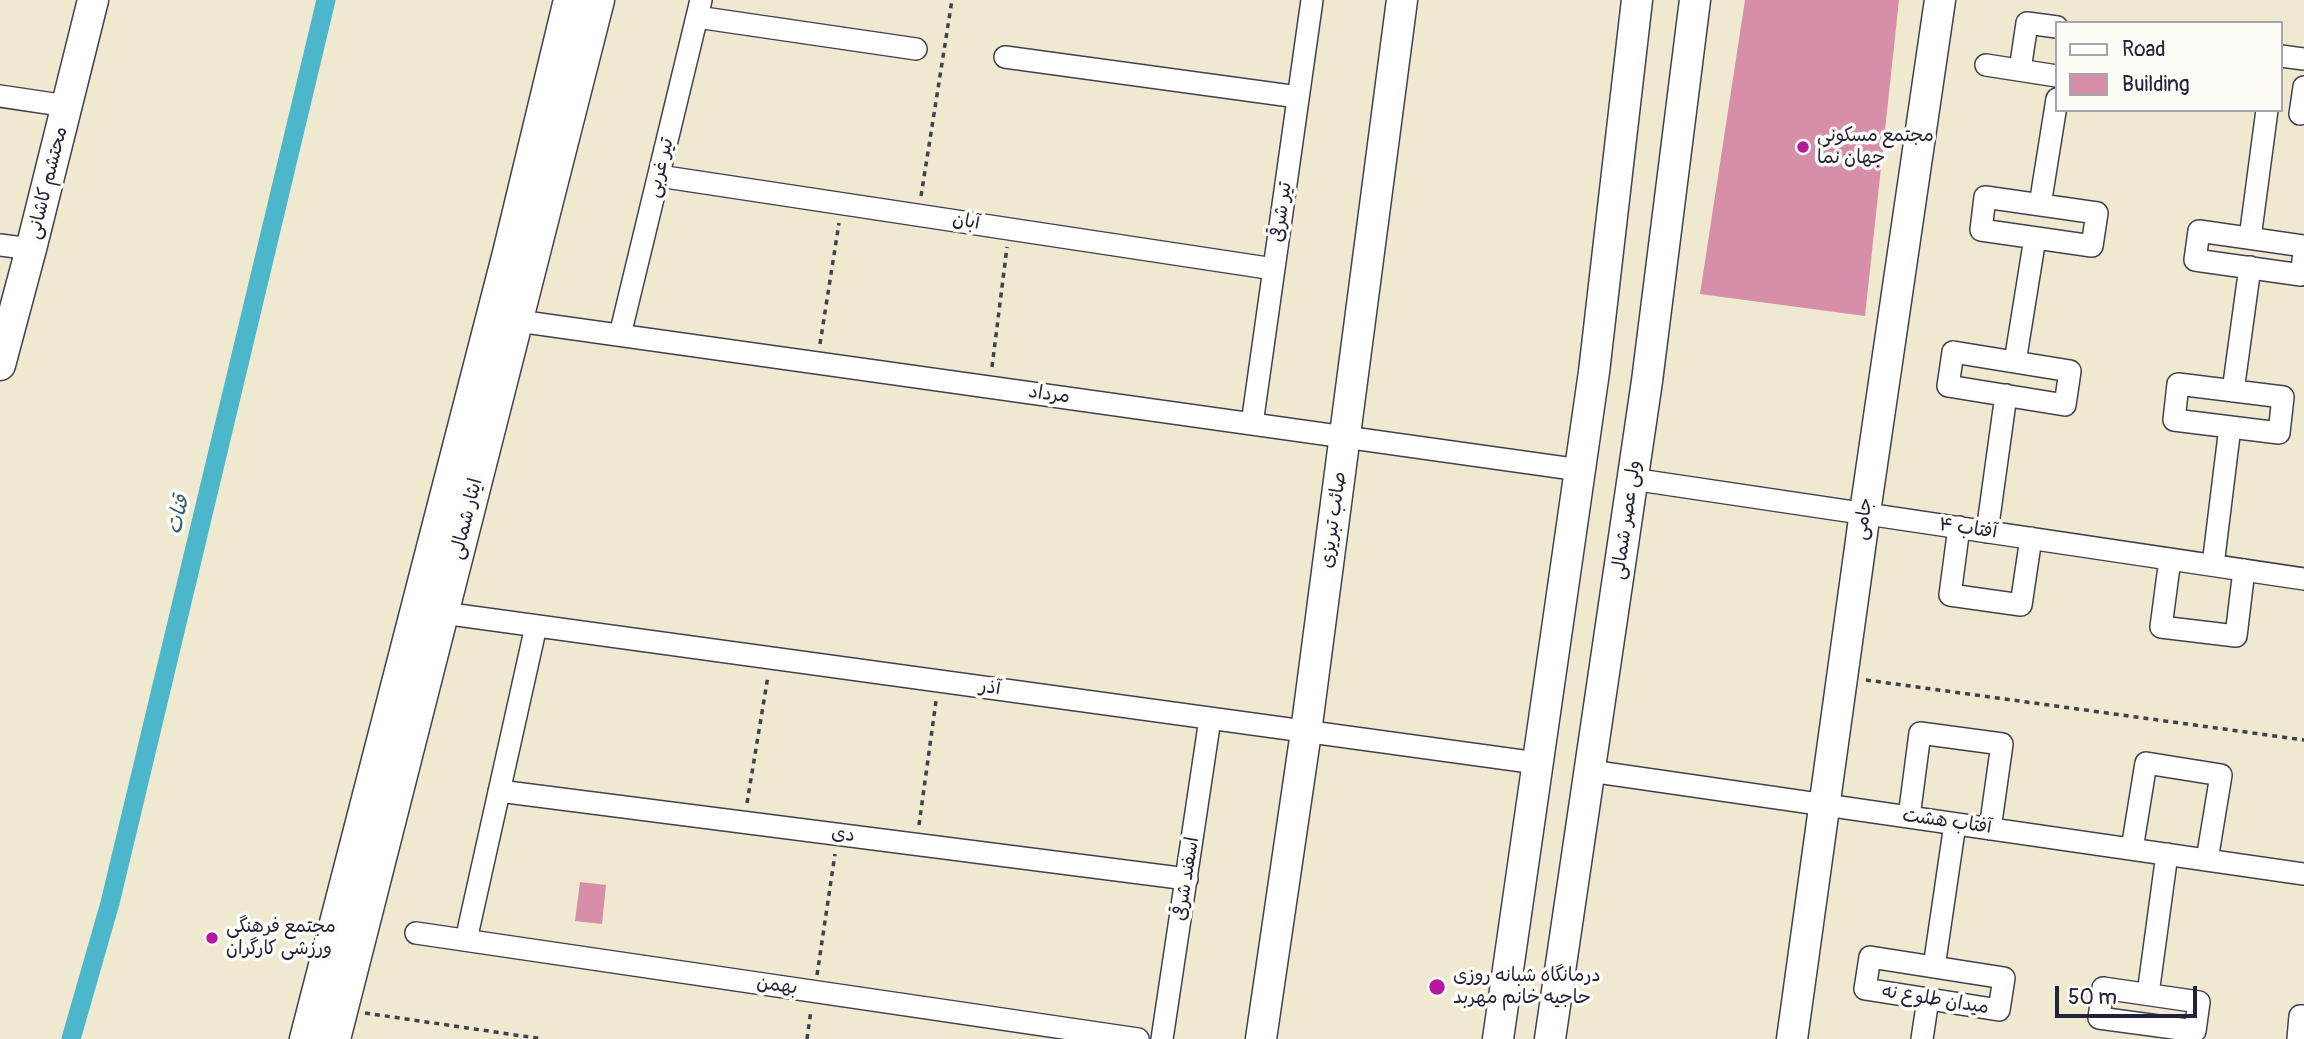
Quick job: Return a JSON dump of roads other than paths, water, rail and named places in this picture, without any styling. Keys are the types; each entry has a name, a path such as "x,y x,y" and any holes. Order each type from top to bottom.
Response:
{"main road":[{"name":"محتشم کاشانی","path":"0,365 32,249 93,0"},
{"name":"ایثار شمالی","path":"335,1039 443,613 469,457 508,253 569,0"},
{"name":"ایثار شمالی","path":"305,1039 469,457 518,321 599,0"},
{"name":"صائب تبریزی","path":"1261,1039 1306,732 1402,0"},
{"path":"1497,1039 1594,372 1637,0"},
{"name":"ولی عصر شمالی","path":"1550,1039 1647,381 1695,0"},
{"name":"جامی","path":"1792,1039 1940,0"}],"street":[{"name":"تیر شرقی","path":"1252,424 1312,0"},
{"path":"699,8 916,49"},
{"name":"تیر غربی","path":"620,335 699,8"},
{"path":"2020,70 2027,23 2056,27"},
{"path":"2283,56 2304,59"},
{"path":"1005,57 1298,97"},
{"path":"1986,65 2056,76"},
{"path":"2283,111 2302,114 2304,87"},
{"path":"0,96 66,106"},
{"path":"2040,205 2056,105"},
{"path":"2250,238 2267,112"},
{"name":"آبان","path":"659,176 1274,269"},
{"path":"1985,197 2040,205 2097,213 2092,246 1981,230 1985,197"},
{"path":"2304,246 2199,231 2195,260 2301,275 2304,253"},
{"path":"2015,362 2035,238"},
{"path":"0,245 32,249"},
{"path":"2233,391 2250,267"},
{"name":"مرداد","path":"518,321 1580,470"},
{"path":"1953,352 2070,371 2065,405 2006,396 1948,386 1953,352"},
{"path":"2178,384 2233,391 2283,397 2279,433 2174,420 2178,384"},
{"path":"1987,532 2006,396"},
{"path":"2213,565 2230,427"},
{"name":"آفتاب ۴","path":"1632,479 2304,579"},
{"path":"1959,527 1950,595 2021,605 2031,538"},
{"path":"2169,559 2161,627 2236,636 2245,570"},
{"name":"آذر","path":"443,613 1537,763"},
{"path":"466,940 536,626"},
{"name":"اسفند شرقی","path":"1163,1039 1210,719"},
{"path":"1909,817 1920,733 2002,744 1990,829"},
{"path":"2132,849 2146,763 2221,775 2207,860"},
{"name":"آفتاب هشت","path":"1590,771 2304,874"},
{"name":"دی","path":"499,791 1186,879"},
{"path":"1934,967 1955,824"},
{"path":"2148,994 2167,854"},
{"name":"بهمن","path":"416,933 1138,1039"},
{"name":"میدان طلوع نه","path":"1870,957 1934,967 2004,978 1999,1010 1865,989 1870,957"},
{"path":"1923,1039 1928,999"},
{"path":"2298,1039 2300,1016 2304,1016"}],"waterway":[{"name":"قنات","path":"71,1039 110,903 326,0"}],"place":[{"name":"مجتمع مسکونی جهان نما","path":"1803,147"},
{"name":"مجتمع فرهنگی ورزشی کارگران","path":"212,938"},
{"name":"درمانگاه شبانه‌ روزی حاجیه‌ خانم مهربد","path":"1437,987"}]}
